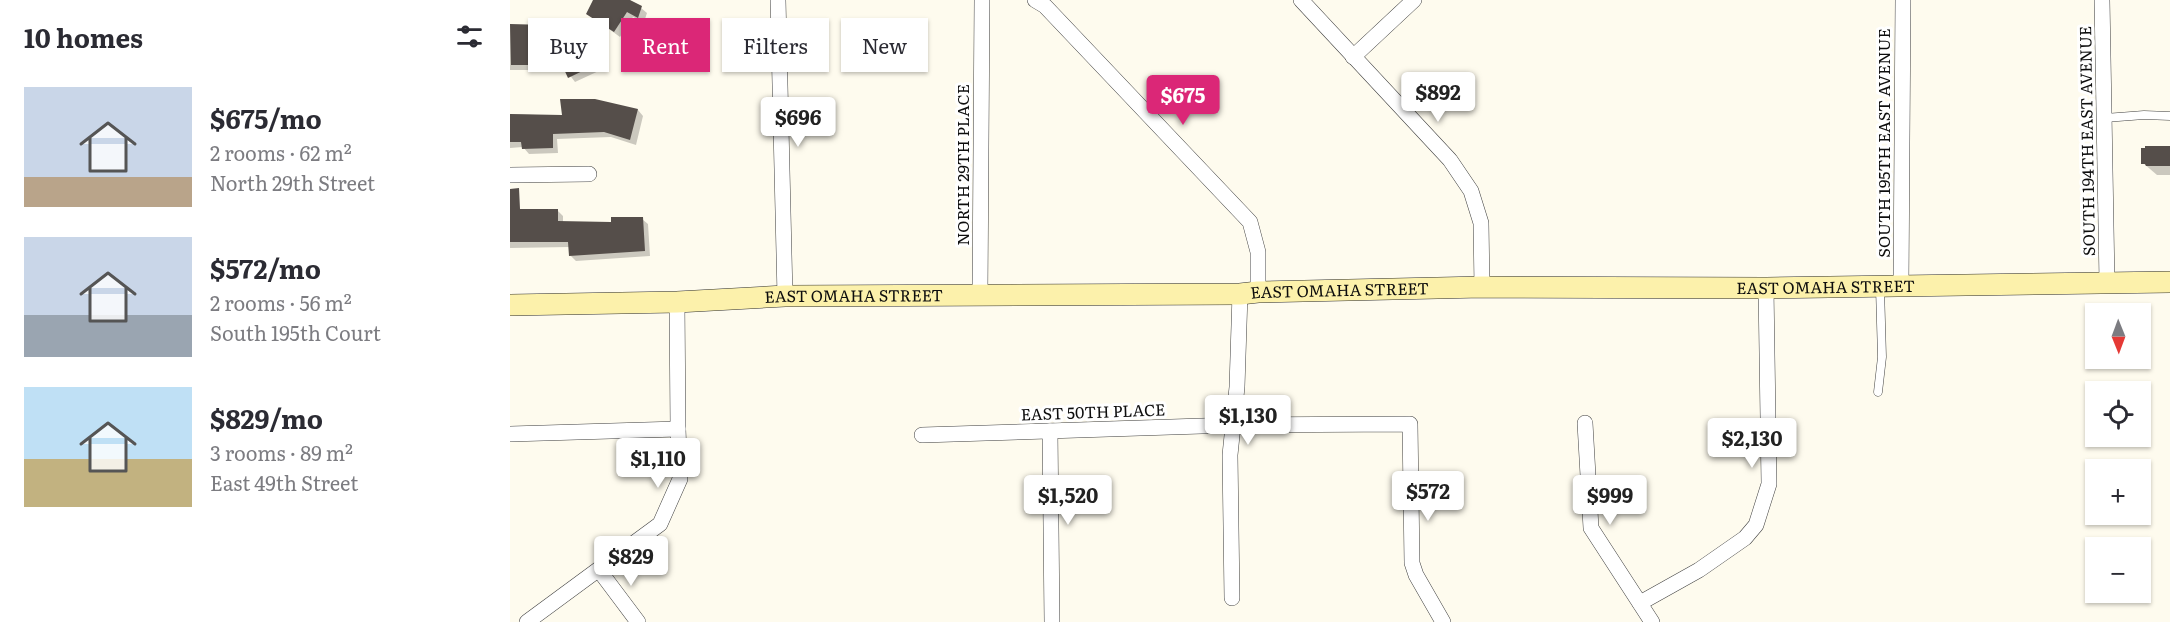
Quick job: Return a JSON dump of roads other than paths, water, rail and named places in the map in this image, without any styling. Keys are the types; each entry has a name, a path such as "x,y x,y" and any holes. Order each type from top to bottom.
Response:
{"street":[{"path":"778,0 785,296"},
{"name":"NORTH 29TH PLACE","path":"980,295 982,0"},
{"path":"1035,0 1045,6 1250,222 1258,252 1249,293 1230,455 1232,598"},
{"path":"1301,0 1450,160 1470,191 1481,223 1482,287"},
{"path":"1353,57 1414,0"},
{"name":"SOUTH 195TH EAST AVENUE","path":"1901,286 1903,0"},
{"name":"SOUTH 194TH EAST AVENUE","path":"2103,0 2107,282"},
{"path":"510,175 589,174"},
{"name":"EAST OMAHA STREET","path":"510,306 677,302 785,296 1249,293 1482,287 1766,288 2170,282"},
{"path":"1640,603 1699,570 1744,538 1756,525 1769,484 1766,288"},
{"path":"527,622 660,524 680,479 677,302"},
{"path":"1585,423 1591,528 1652,622"},
{"name":"EAST 50TH PLACE","path":"922,435 1233,425 1410,424 1412,563 1416,575 1443,622"},
{"path":"510,434 678,429"},
{"path":"1050,431 1052,622"},
{"path":"599,570 638,622"}],"lane":[{"path":"2105,118 2144,114 2170,116"},
{"path":"1878,392 1882,357 1880,286"}]}
